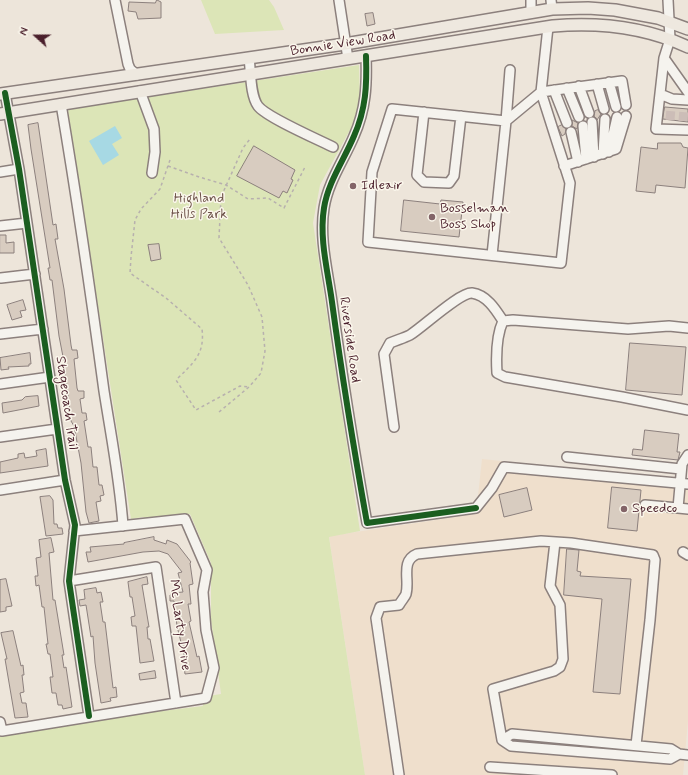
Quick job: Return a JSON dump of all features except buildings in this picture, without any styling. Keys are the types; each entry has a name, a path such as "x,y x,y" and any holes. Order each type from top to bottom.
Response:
{"main road":[{"name":"Bonnie View Road","path":"3,94 345,44 531,13 551,5 615,10 670,21 688,29"},
{"path":"548,27 551,5"},
{"name":"Bonnie View Road","path":"4,113 570,24 613,26 636,29 670,39 688,47"},
{"path":"137,75 140,91"}],"street":[{"path":"115,0 128,64 130,69 137,75"},
{"path":"339,0 348,59"},
{"path":"531,0 531,13"},
{"path":"668,0 670,39 664,58 656,129 670,124 685,127"},
{"path":"548,27 541,92 570,183 561,263 368,242 372,172 392,108 506,121 541,92 622,81 626,105"},
{"name":"Riverside Road","path":"366,56 368,83 365,104 354,136 328,192 324,209 324,238 345,396 367,523 476,508 492,488 504,466 684,484"},
{"path":"249,58 254,96 258,106 276,119 334,147"},
{"path":"660,94 672,103 686,100 685,82 664,58"},
{"path":"492,256 510,70"},
{"path":"609,82 616,107"},
{"path":"594,157 605,114 597,84"},
{"path":"579,86 591,117 594,157"},
{"path":"567,88 579,117"},
{"path":"554,90 567,123"},
{"path":"140,91 154,129 155,152 152,173"},
{"name":"Stagecoach Trail","path":"3,94 4,113 19,169 65,480 75,525 69,581 89,716"},
{"path":"61,104 82,232 120,491 123,526"},
{"path":"424,112 417,175 424,182 449,183 454,176 461,116"},
{"path":"564,166 594,157 622,116"},
{"path":"583,126 594,157"},
{"path":"571,132 594,157"},
{"path":"0,172 19,169"},
{"path":"0,226 27,223"},
{"path":"1,278 35,274"},
{"path":"394,426 384,354 390,342 408,336 462,295 472,293 487,300 503,321"},
{"path":"503,321 513,320 628,329 669,326 688,328"},
{"path":"503,321 498,331 497,372 504,377 688,410"},
{"path":"0,334 43,329"},
{"path":"0,384 50,377"},
{"path":"0,437 57,429"},
{"path":"678,508 684,484 682,464 688,455"},
{"path":"567,458 682,468"},
{"path":"0,490 65,480"},
{"path":"645,505 688,509"},
{"path":"1,726 89,716 206,698 214,668 206,630 202,592 207,570 185,519 74,531"},
{"path":"399,775 376,618 380,608 399,605 406,594 407,563 410,557 417,554 542,540 653,555 655,560 650,620 636,745"},
{"path":"555,542 550,586 560,604 564,659 560,667 554,671 493,689 502,740 511,746 670,759 684,755"},
{"path":"688,550 682,552 688,555"},
{"name":"Mc Larty Drive","path":"69,581 156,567 176,703"},
{"path":"502,740 512,734 671,749 684,755"},
{"path":"490,766 612,775"}],"path":[{"path":"219,412 248,387 261,373 265,351 262,317 248,285 219,238 221,197 243,148 250,139"},
{"path":"170,160 160,189 141,209 135,220 130,273 166,298 202,329 204,342 196,361 176,380 196,410 240,386 248,387"},
{"path":"168,166 196,176 226,184 248,199 268,198 284,208 305,167"}],"shaded area":[{"path":"482,459 688,480 688,721 683,775 365,775 329,536 476,514"}],"green space":[{"path":"201,0 269,0 274,7 284,30 215,34"},
{"name":"Highland Hills Park","path":"359,65 360,101 351,128 320,185 313,223 360,531 329,537 365,775 0,775 0,731 203,706 202,697 221,694 211,620 211,563 190,514 147,520 143,517 131,519 68,112 69,109"}],"water":[{"path":"115,126 122,138 112,144 119,155 103,165 89,141"}],"tunnel":[{"path":"670,120 671,108"},
{"path":"683,121 684,109"}],"cycle path":[{"path":"366,56 366,87 361,116 354,136 326,198 323,220 323,243 344,385 367,523 476,508"},
{"path":"5,93 19,169 65,480 75,525 69,581 89,716"}],"place":[{"name":"Idleair","path":"353,186"},
{"name":"Bosselman Boss Shop","path":"432,217"},
{"name":"Speedco","path":"624,509"}]}
